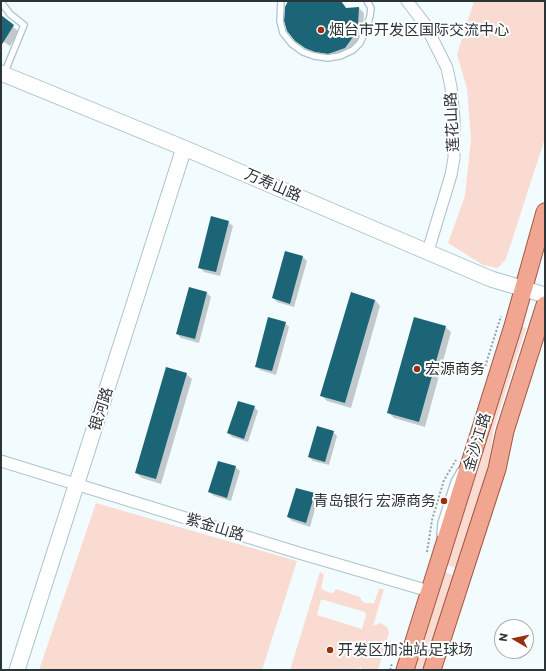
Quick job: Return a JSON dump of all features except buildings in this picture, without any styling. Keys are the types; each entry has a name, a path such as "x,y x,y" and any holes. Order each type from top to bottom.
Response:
{"main road":[{"name":"金沙江路","path":"405,670 476,445 545,212"},
{"name":"金沙江路","path":"432,670 496,468 505,431 545,305"}],"street":[{"name":"莲花山路","path":"407,1 425,24 446,68 451,87 454,118 454,158 428,252"},
{"name":"万寿山路","path":"2,77 54,94 491,279 545,295"},
{"name":"银河路","path":"17,670 184,148"},
{"name":"紫金山路","path":"1,461 299,553 429,591"}],"lane":[{"path":"281,1 280,21 283,33 292,44 303,52 314,56 328,58 340,56 353,50 360,43 370,16 371,8 367,1"},
{"path":"1,2 10,14 24,25 2,77"}],"shaded area":[{"path":"474,1 545,1 545,138 506,259 497,268 483,265 448,243 465,196 471,139 467,89 457,54"},
{"path":"521,326 526,328 494,428 489,463 456,568 447,565"},
{"path":"96,503 297,561 262,670 39,670"},
{"path":"320,572 324,574 321,588 323,590 331,593 336,589 360,597 362,601 366,603 374,603 379,589 384,589 373,626 380,623 387,627 389,633 378,670 362,670 360,666 359,670 290,670","holes":["321,600 365,612 366,615 362,629 317,615"]},
{"path":"444,572 453,575 423,670 412,670"}],"place":[{"name":"烟台市开发区国际交流中心","path":"321,30"},
{"name":"宏源商务","path":"417,369"},
{"name":"青岛银行 宏源商务","path":"444,501"},
{"name":"开发区加油站足球场","path":"330,650"}]}
